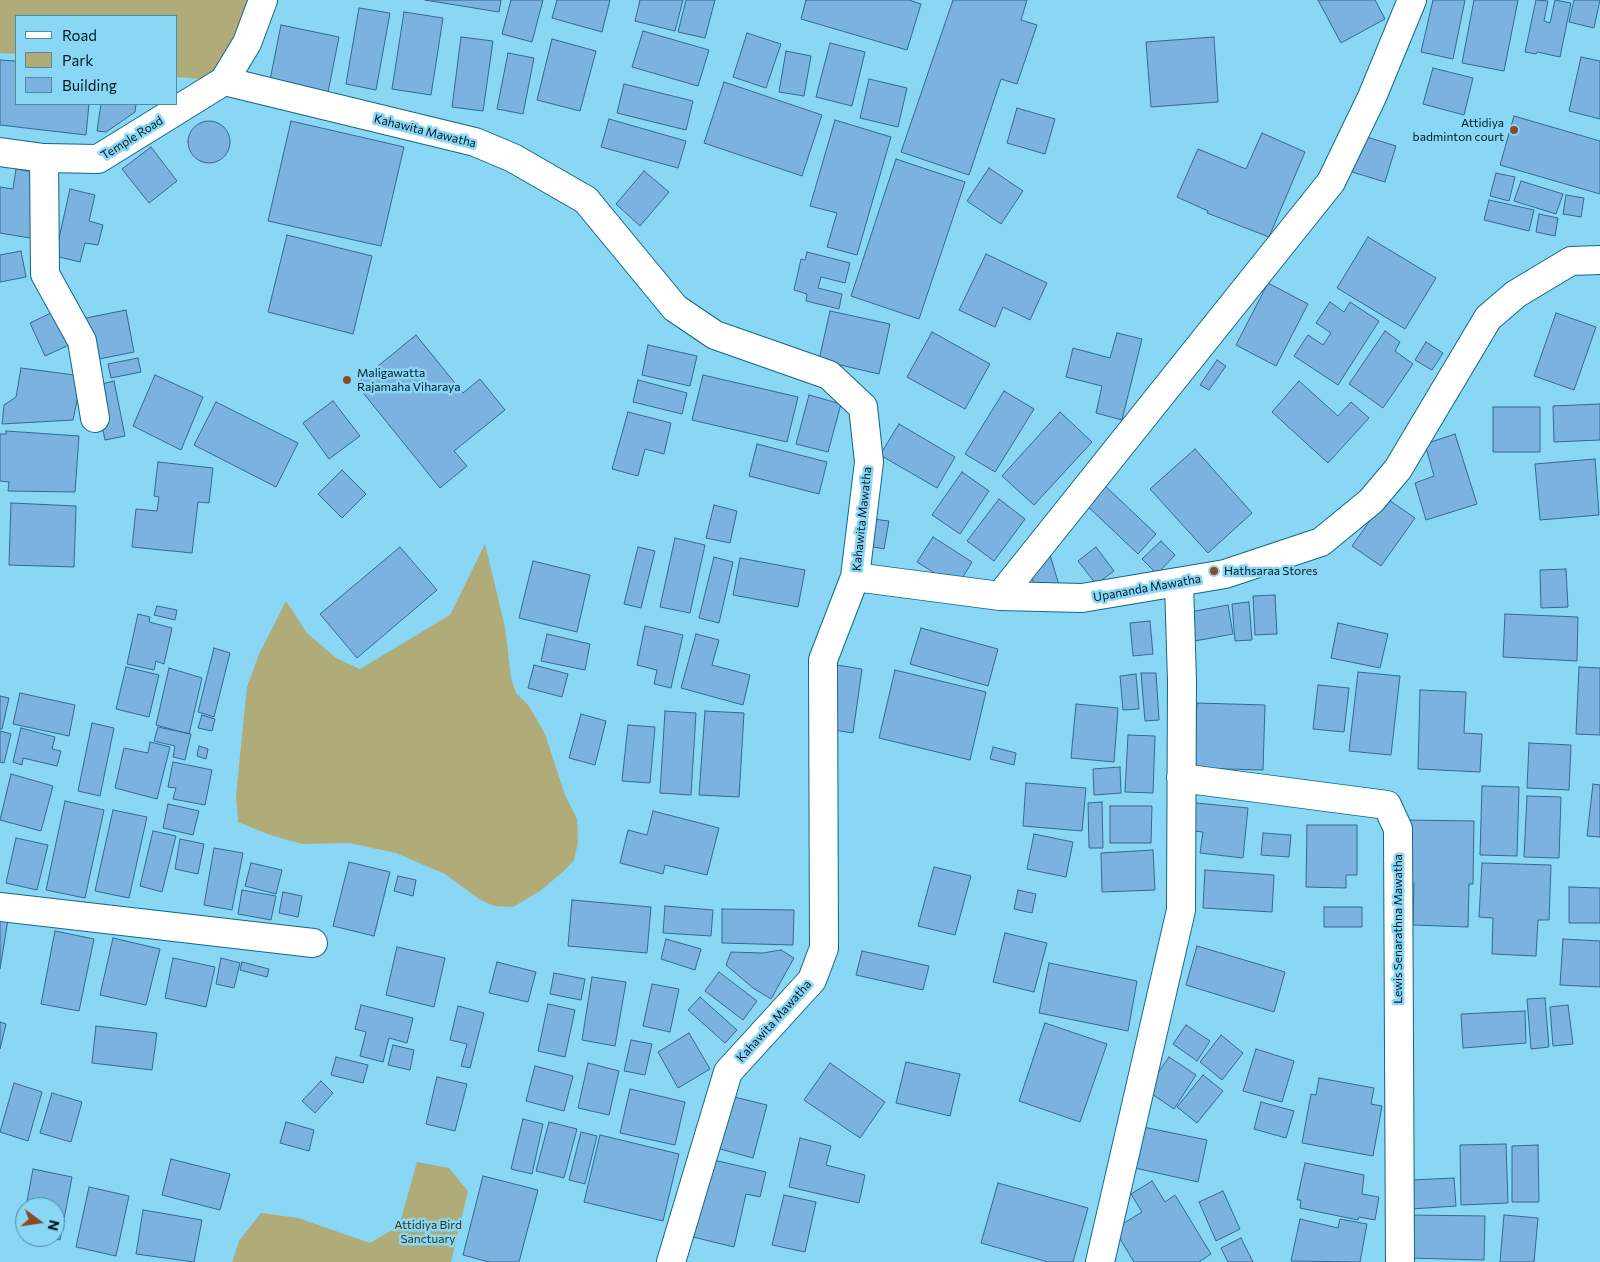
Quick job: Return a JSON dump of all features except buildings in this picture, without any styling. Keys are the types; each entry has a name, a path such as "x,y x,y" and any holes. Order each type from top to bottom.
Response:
{"street":[{"name":"Temple Road","path":"0,152 44,158 98,159 224,81 247,43 263,0"},
{"path":"1000,596 1331,182 1372,97 1412,0"},
{"name":"Kahawita Mawatha","path":"224,81 475,142 513,158 586,200 675,308 716,335 828,376 864,407 869,462 856,577 823,660 824,948 812,980 728,1072 671,1262"},
{"path":"44,158 45,274 82,341 95,418"},
{"name":"Upananda Mawatha","path":"856,577 1000,596 1082,598 1225,574 1321,542 1371,501 1398,469 1488,318 1516,294 1571,261 1600,260"},
{"path":"1100,1262 1181,910 1179,583"},
{"name":"Lewis Senarathna Mawatha","path":"1181,778 1386,804 1398,829 1400,1262"},
{"path":"0,908 313,943"}],"green space":[{"path":"0,0 263,0 224,81 178,77 178,15 15,15 15,54 0,53"},
{"path":"485,544 505,627 511,678 516,693 529,706 545,734 565,795 577,819 578,842 574,860 540,891 513,907 494,906 479,899 445,874 396,853 349,843 302,844 270,835 238,822 236,795 247,687 259,654 286,601 307,633 336,658 360,669 450,615"},
{"name":"Attidiya Bird Sanctuary","path":"417,1162 449,1168 468,1191 451,1262 232,1262 239,1241 261,1213 298,1218 370,1243 399,1226"}],"place":[{"name":"Attidiya badminton court","path":"1514,130"},
{"name":"Maligawatta Rajamaha Viharaya","path":"347,380"},
{"name":"Hathsaraa Stores","path":"1214,571"}]}
